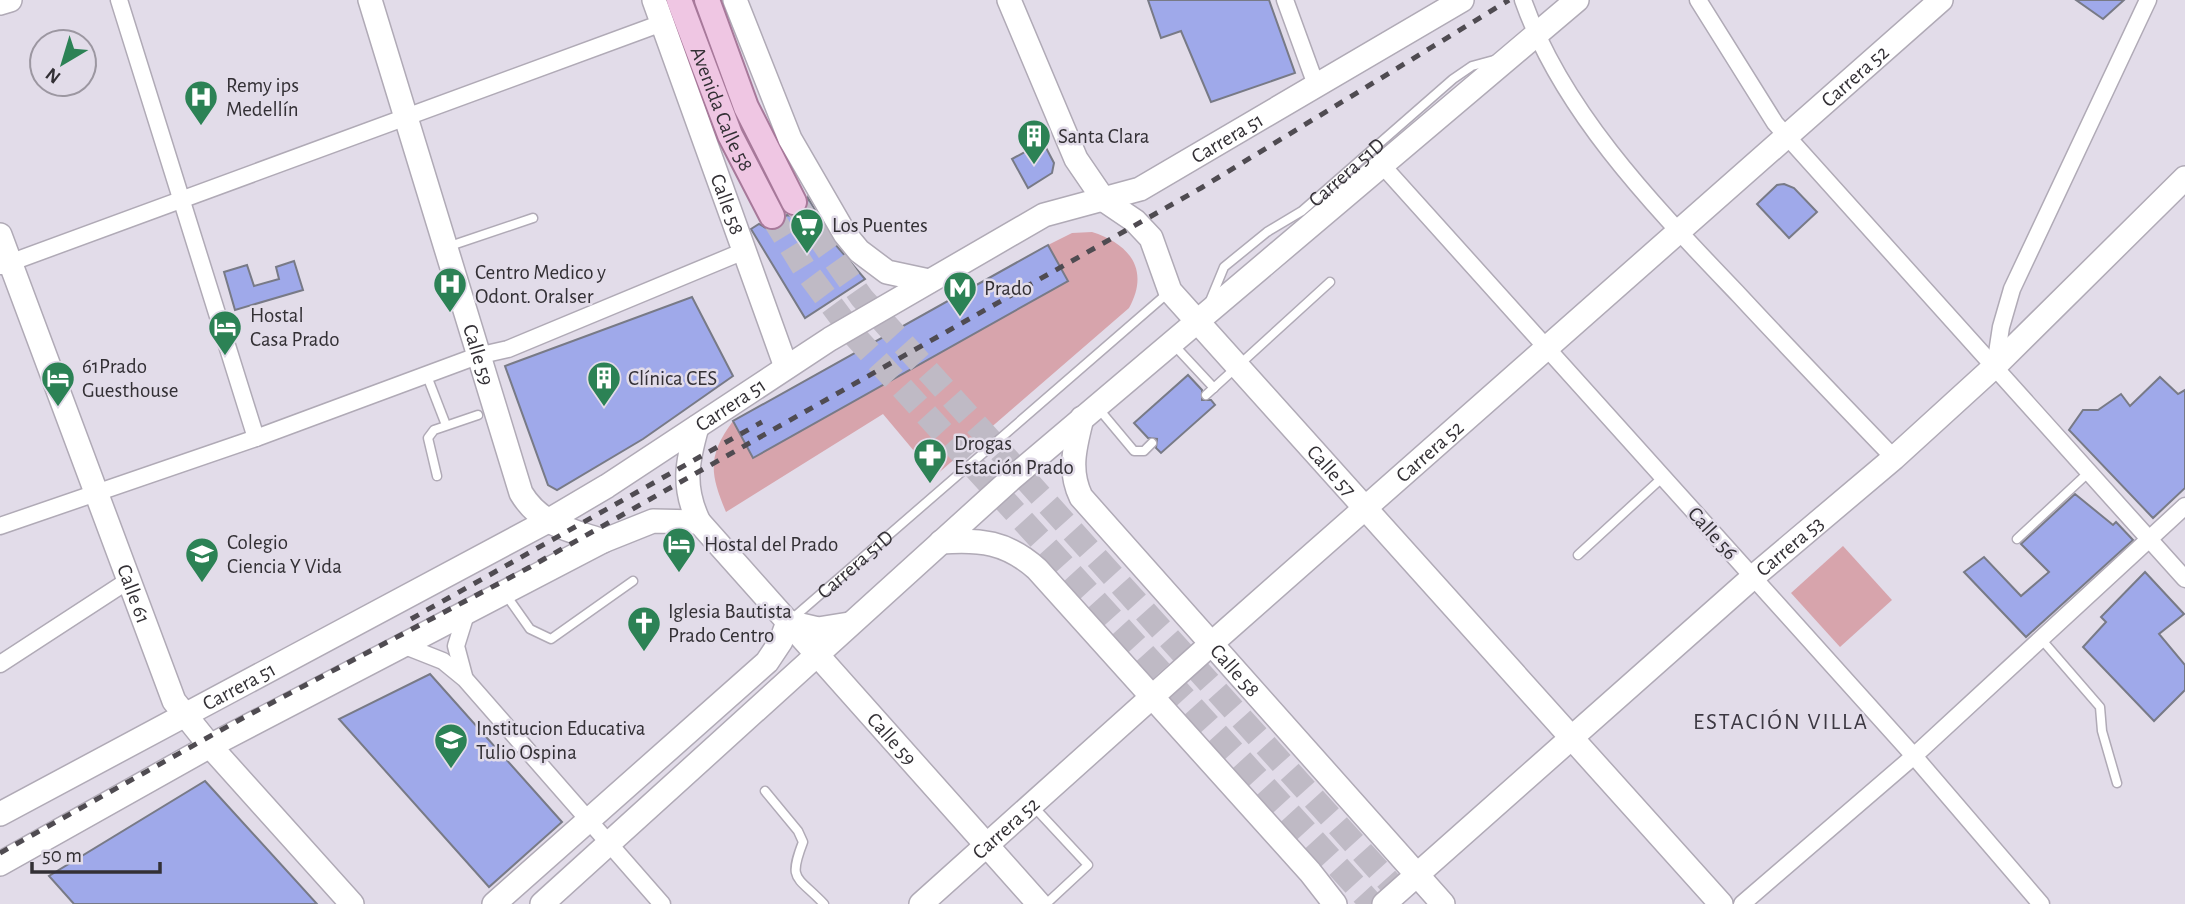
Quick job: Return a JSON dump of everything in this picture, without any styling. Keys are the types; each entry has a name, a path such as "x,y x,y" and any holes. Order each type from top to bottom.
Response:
{"main road":[{"path":"0,4 10,0"},
{"name":"Calle 59","path":"370,0 520,493 533,512 546,522 603,541"},
{"name":"Calle 58","path":"654,0 786,368"},
{"name":"Avenida Calle 58","path":"679,0 730,135 772,216"},
{"name":"Avenida Calle 58","path":"707,0 747,107 794,202"},
{"path":"735,0 790,139 845,234 859,251 887,272 929,281"},
{"name":"Calle 57","path":"1009,0 1076,159 1104,200 1135,221 1151,238 1170,291 1201,317 1237,367 1721,904"},
{"name":"Carrera 51","path":"0,814 182,714 546,522 786,368 1044,215 1140,189 1462,0"},
{"name":"Carrera 51D","path":"542,904 849,624 1089,412 1577,0"},
{"name":"Carrera 52","path":"921,904 1210,644 1941,0"},
{"name":"Carrera 53","path":"1384,904 1753,577 1894,458 1995,366 2185,178"},
{"name":"Calle 61","path":"0,235 6,265 95,491 171,695 182,714 352,904"},
{"name":"Calle 58","path":"1089,412 1073,462 1076,486 1082,497 1443,904"},
{"name":"Calle 59","path":"697,427 686,470 689,498 699,522 1039,904"},
{"name":"Carrera 51","path":"0,864 210,746 603,541 653,521 699,522"},
{"path":"941,542 988,541 1023,557 1152,696 1310,872 1335,904"},
{"path":"788,622 818,629 849,624"},
{"name":"Carrera 51D","path":"494,904 767,662 781,641 788,622"}],"street":[{"path":"119,0 256,438"},
{"path":"1285,0 1316,85"},
{"path":"1523,0 1535,36 1597,131 1678,231 1894,458"},
{"path":"1698,0 1761,101 1787,135 2185,579"},
{"path":"1995,366 2001,327 2012,289 2148,0"},
{"path":"6,265 662,23"},
{"name":"Calle 56","path":"1382,165 1914,756 2041,904"},
{"path":"0,526 95,491 256,438 477,356 508,349 744,251"},
{"path":"1742,904 1914,756 2185,506"},
{"path":"0,664 129,580"},
{"path":"465,679 456,654 466,614"},
{"path":"405,646 443,661 465,679 662,904"}],"lane":[{"name":"Carrera 51D","path":"1201,317 1224,267 1267,232 1302,211 1453,79 1472,66 1511,56"},
{"path":"444,248 533,218"},
{"path":"1206,395 1330,282"},
{"name":"Carrera 51D","path":"788,622 1170,291"},
{"path":"1171,342 1214,388"},
{"path":"428,376 446,425"},
{"path":"1089,412 1134,451 1144,451 1152,443"},
{"path":"437,476 428,438 434,430 478,415"},
{"path":"2017,539 2088,473"},
{"path":"1578,555 1662,477"},
{"path":"505,593 530,629 551,639 633,581"},
{"path":"2042,639 2100,707 2102,731 2117,783"},
{"path":"765,791 798,831 803,842 793,865 794,873 824,904"},
{"path":"1032,804 1088,865 1045,904"}],"shaded area":[{"path":"1092,232 1117,244 1133,260 1137,270 1137,282 1129,308 935,476 883,414 726,512 714,476 714,465 719,445 733,421 1048,245 1072,233"},
{"path":"1843,546 1892,600 1840,647 1791,593"}],"building":[{"path":"1148,0 1269,0 1295,73 1211,102 1181,31 1161,38"},
{"path":"2076,0 2124,0 2103,19"},
{"name":"Santa Clara","path":"1043,142 1054,163 1052,173 1028,188 1012,159"},
{"path":"1784,184 1794,188 1817,212 1789,238 1757,204 1777,185"},
{"name":"Los Puentes","path":"808,198 834,243 865,279 805,318 751,229 759,224 771,231 779,229 787,215 794,217 806,211"},
{"name":"Prado","path":"1048,245 1068,281 753,458 733,421"},
{"path":"294,261 303,290 235,310 224,272 247,265 254,286 279,279 276,267"},
{"name":"Clínica CES","path":"692,297 733,376 643,439 557,490 548,485 505,366"},
{"path":"1188,375 1202,390 1202,400 1211,400 1215,405 1161,453 1156,448 1157,439 1148,438 1134,423"},
{"path":"2160,377 2178,394 2185,390 2185,488 2153,518 2069,430 2083,410 2098,410 2121,394 2130,406"},
{"path":"2075,494 2113,525 2116,522 2133,540 2026,637 1964,572 1984,557 2021,596 2049,572 2021,544"},
{"path":"2145,572 2184,614 2159,634 2185,665 2185,690 2154,721 2083,647 2106,622 2101,617"},
{"name":"Institucion Educativa Tulio Ospina","path":"430,674 562,822 489,887 339,719"},
{"path":"205,781 317,904 74,904 49,876"}],"tunnel":[{"path":"794,202 862,298 1409,904"},
{"path":"772,216 804,268 854,335 1372,904"}],"railway":[{"path":"0,853 241,719 530,567 1201,188 1509,0"},
{"path":"411,619 762,422"}],"place":[{"name":"Remy ips Medellín","path":"201,127"},
{"name":"Santa Clara","path":"1034,166"},
{"name":"Los Puentes","path":"807,255"},
{"name":"Centro Medico y Odont. Oralser","path":"450,314"},
{"name":"Prado","path":"960,318"},
{"name":"Hostal Casa Prado","path":"225,357"},
{"name":"61Prado Guesthouse","path":"58,408"},
{"name":"Clínica CES","path":"604,408"},
{"name":"Drogas Estación Prado","path":"930,485"},
{"name":"Hostal del Prado","path":"679,574"},
{"name":"Colegio Ciencia Y Vida","path":"202,584"},
{"name":"Iglesia Bautista Prado Centro","path":"644,653"},
{"name":"Institucion Educativa Tulio Ospina","path":"451,770"}],"district":[{"name":"ESTACIÓN VILLA","path":"1781,721"}]}
